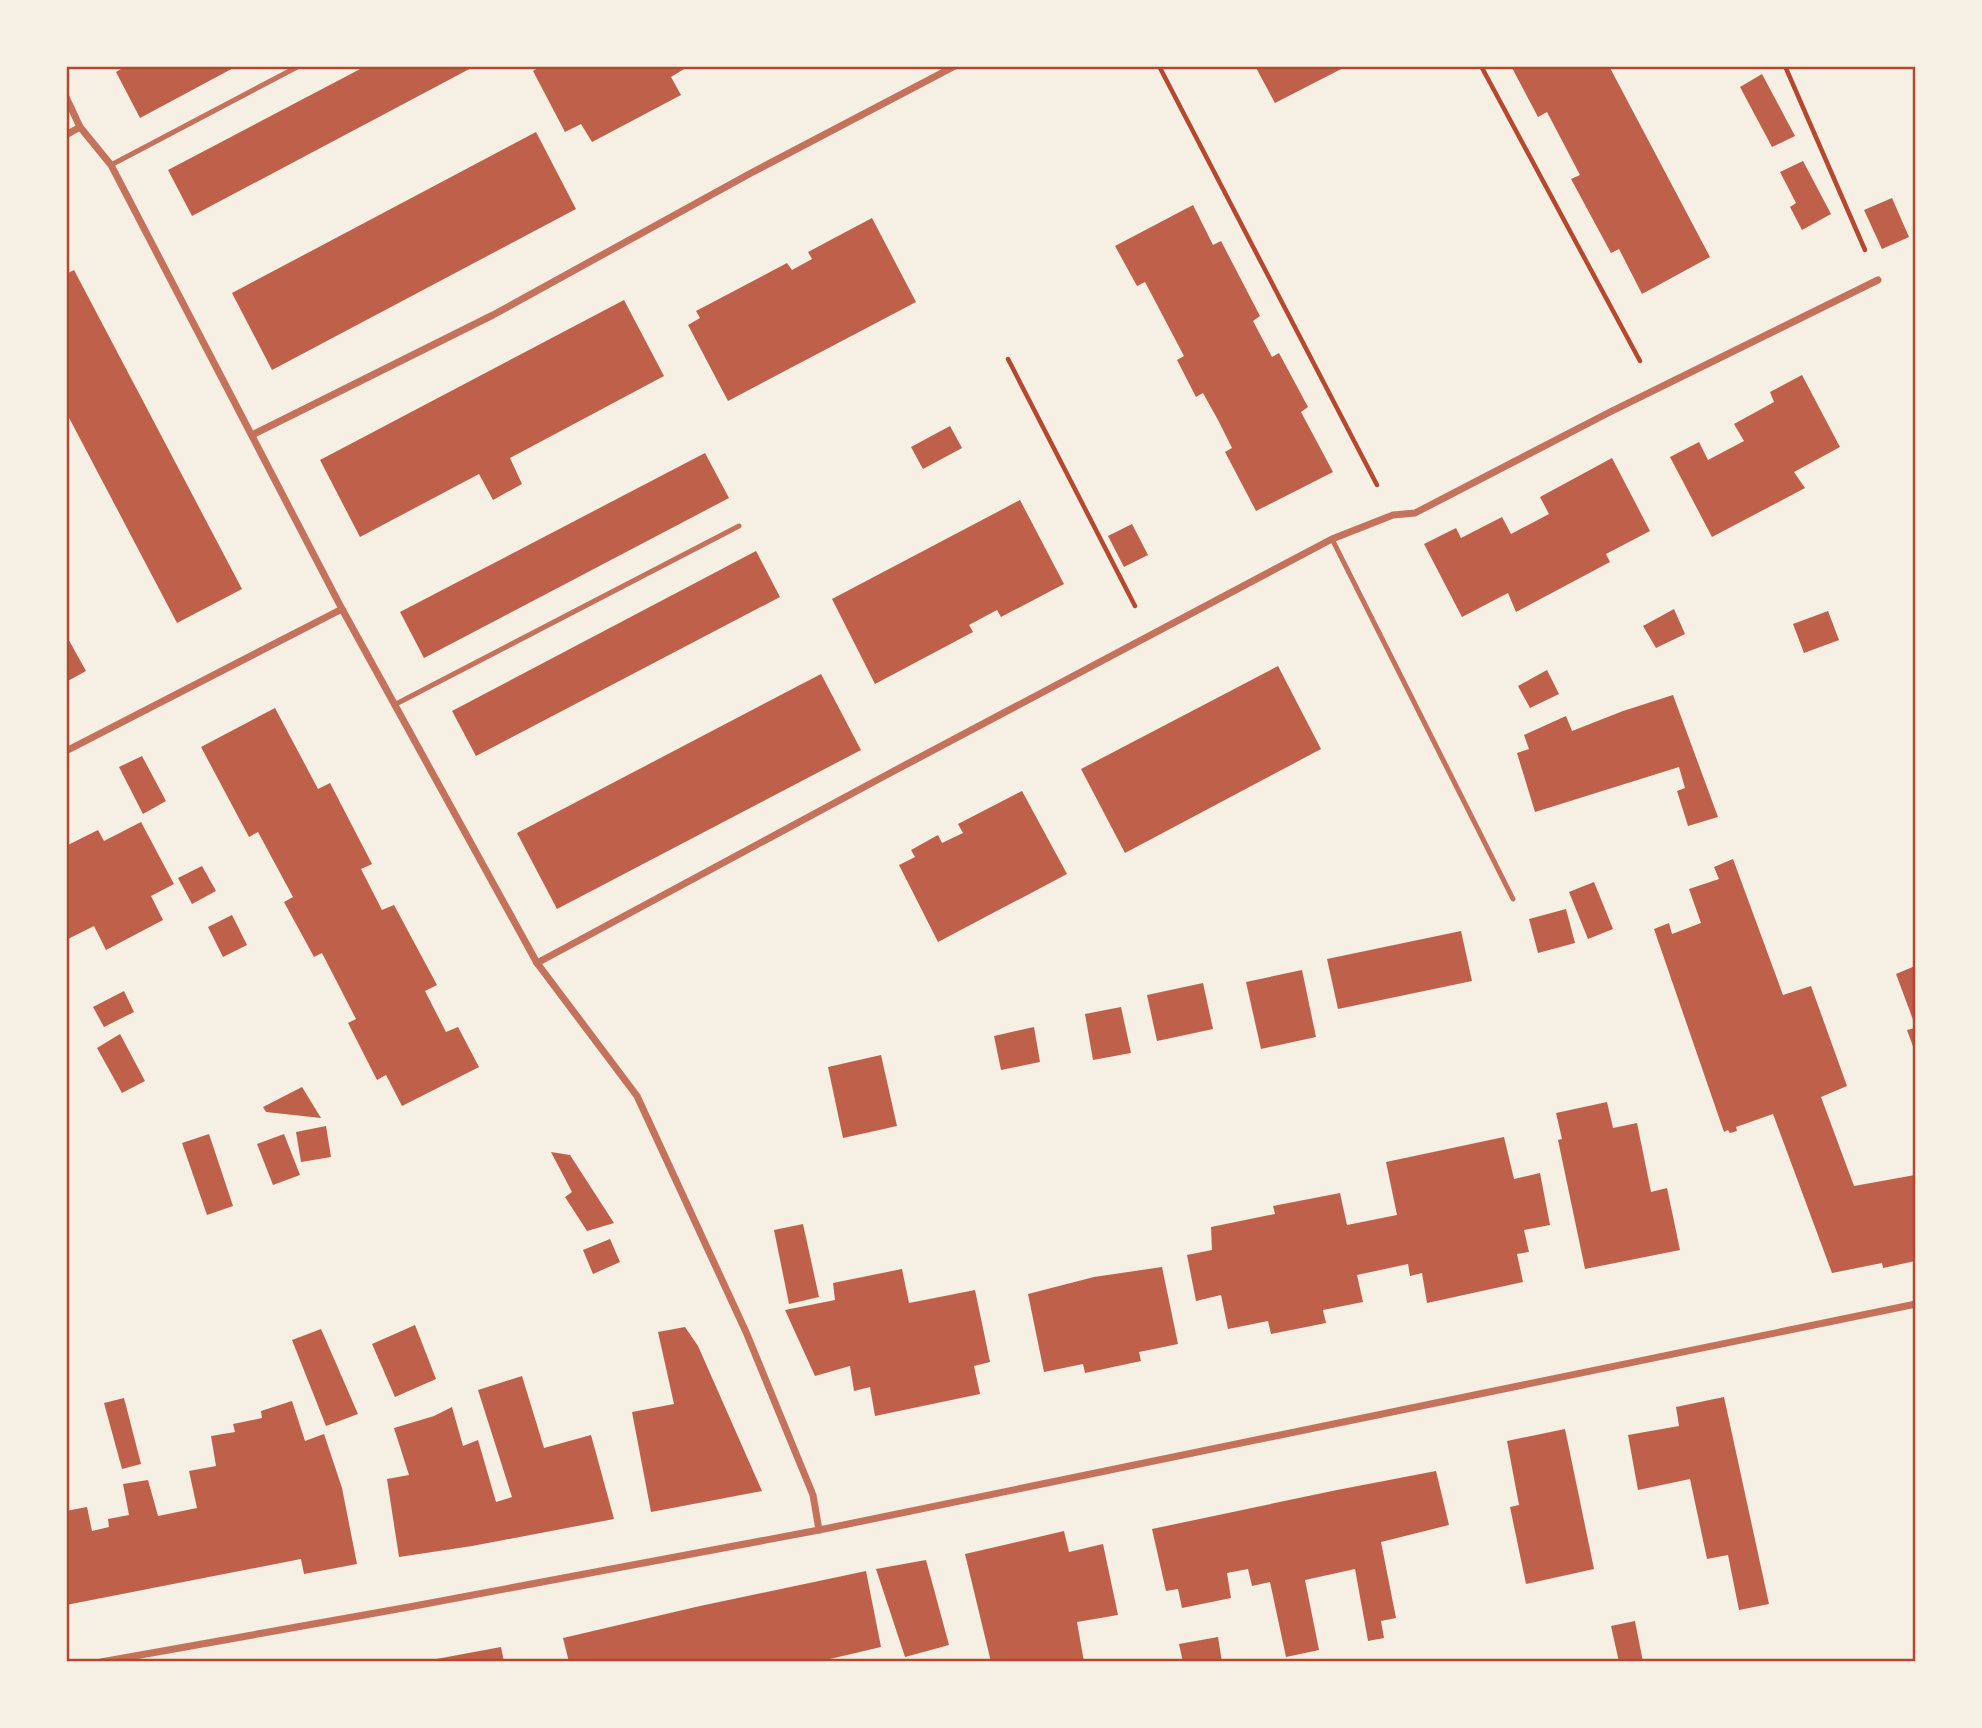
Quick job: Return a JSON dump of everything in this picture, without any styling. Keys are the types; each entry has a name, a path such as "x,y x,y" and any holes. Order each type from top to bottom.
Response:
{"street":[{"path":"252,435 493,315 751,173 955,66"},
{"path":"66,97 80,127 111,165 342,609 537,963 637,1096 746,1332 813,1495 820,1530"},
{"path":"66,135 80,127"},
{"path":"537,963 1332,539 1393,515 1415,513 1878,279"},
{"path":"66,751 342,609"},
{"path":"101,1661 396,1610 820,1530 1916,1304"}],"lane":[{"path":"111,165 299,66"},
{"path":"394,705 739,526"},
{"path":"1332,539 1513,899"}],"path":[{"path":"1159,66 1393,515"},
{"path":"1481,66 1656,390"},
{"path":"1785,66 1878,279"},
{"path":"1008,359 1150,635"}],"building":[{"path":"126,66 237,66 140,118 116,72"},
{"path":"366,66 475,66 192,216 168,170"},
{"path":"541,66 689,66 671,77 681,95 592,142 581,124 565,132 533,71"},
{"path":"1255,66 1347,66 1275,103"},
{"path":"1511,66 1609,66 1710,257 1642,294 1619,249 1611,253 1571,179 1580,175 1547,112 1538,117"},
{"path":"1762,74 1795,136 1772,147 1740,87"},
{"path":"536,132 576,209 272,370 232,293"},
{"path":"1803,161 1831,214 1802,230 1790,207 1796,203 1780,172"},
{"path":"1892,198 1909,237 1882,249 1864,210"},
{"path":"1193,205 1213,245 1221,241 1260,316 1253,321 1272,357 1279,353 1308,407 1301,412 1333,472 1256,511 1225,452 1232,448 1203,393 1196,397 1177,360 1184,356 1145,282 1137,286 1115,246"},
{"path":"872,218 916,302 728,401 688,325 700,318 696,311 787,263 792,270 812,259 808,252"},
{"path":"74,270 242,589 177,623 66,412 66,274"},
{"path":"624,300 664,376 510,458 522,484 493,500 479,474 360,537 320,460"},
{"path":"1802,375 1840,447 1794,472 1805,488 1712,537 1670,457 1699,442 1708,460 1744,441 1734,424 1774,402 1770,392"},
{"path":"950,426 962,448 923,469 911,447"},
{"path":"705,453 729,498 424,658 400,612"},
{"path":"1612,458 1650,531 1606,554 1610,562 1516,612 1508,593 1462,617 1424,544 1456,528 1461,538 1502,517 1511,534 1549,514 1540,497"},
{"path":"1020,500 1064,584 1001,617 997,610 969,625 973,632 875,684 832,599"},
{"path":"1132,524 1148,555 1124,567 1108,536"},
{"path":"756,551 780,597 476,756 452,711"},
{"path":"1674,609 1685,634 1656,648 1643,626"},
{"path":"1828,611 1839,640 1804,653 1793,624"},
{"path":"66,635 86,671 66,682"},
{"path":"1278,666 1321,749 1125,853 1081,769"},
{"path":"1547,670 1559,694 1530,708 1518,686"},
{"path":"821,674 861,750 557,909 517,833"},
{"path":"1673,695 1718,817 1688,826 1677,791 1685,788 1679,767 1535,812 1517,753 1529,749 1524,735 1566,716 1572,731"},
{"path":"275,708 318,789 330,783 372,864 361,869 382,910 394,905 437,985 425,991 446,1032 458,1027 479,1067 402,1106 386,1075 377,1080 348,1023 356,1019 322,953 314,957 284,902 293,897 258,832 249,837 201,747"},
{"path":"142,756 166,801 143,814 119,767"},
{"path":"1022,791 1067,874 938,942 899,865 915,857 911,850 938,835 942,843 963,833 958,824"},
{"path":"141,822 174,884 151,896 163,920 106,950 94,926 66,940 66,846 98,830 104,841"},
{"path":"1733,859 1783,995 1811,986 1847,1086 1821,1097 1854,1186 1915,1175 1915,1261 1883,1268 1882,1263 1832,1273 1773,1114 1736,1127 1737,1131 1724,1132 1654,929 1669,923 1672,934 1701,923 1689,889 1719,879 1714,867"},
{"path":"202,866 216,891 192,904 178,878"},
{"path":"1594,882 1613,929 1588,939 1569,892"},
{"path":"1566,909 1575,943 1538,953 1529,919"},
{"path":"232,915 247,945 223,957 208,927"},
{"path":"1461,931 1472,981 1338,1009 1327,959"},
{"path":"1915,966 1915,1025 1896,974"},
{"path":"1302,970 1316,1037 1261,1049 1246,982"},
{"path":"1203,983 1213,1029 1157,1041 1147,995"},
{"path":"124,991 134,1012 104,1027 93,1007"},
{"path":"1121,1007 1131,1053 1093,1060 1085,1014"},
{"path":"1034,1027 1040,1062 1001,1070 994,1036"},
{"path":"1915,1028 1915,1052 1907,1030"},
{"path":"120,1034 145,1081 122,1093 97,1048"},
{"path":"881,1055 897,1126 843,1138 828,1067"},
{"path":"302,1087 321,1118 266,1112 263,1107"},
{"path":"1607,1102 1613,1128 1637,1123 1651,1192 1667,1188 1680,1250 1585,1269 1558,1140 1562,1139 1556,1113"},
{"path":"326,1126 331,1157 301,1162 296,1132"},
{"path":"209,1134 233,1206 207,1215 182,1143"},
{"path":"284,1134 300,1175 273,1185 257,1144"},
{"path":"1504,1137 1514,1179 1540,1173 1550,1225 1524,1230 1529,1252 1517,1254 1523,1282 1427,1303 1422,1273 1410,1276 1408,1264 1357,1275 1363,1302 1323,1310 1326,1323 1271,1334 1268,1321 1228,1329 1221,1295 1196,1301 1187,1255 1212,1250 1211,1227 1275,1214 1273,1206 1340,1193 1347,1225 1397,1215 1386,1162"},
{"path":"551,1152 570,1155 614,1223 587,1231 565,1197 572,1192"},
{"path":"803,1224 819,1297 789,1304 774,1230"},
{"path":"610,1239 620,1262 593,1274 583,1250"},
{"path":"1162,1267 1178,1344 1139,1352 1141,1361 1085,1373 1083,1364 1044,1372 1028,1294 1094,1277"},
{"path":"902,1269 909,1303 975,1290 990,1362 974,1366 980,1394 875,1416 870,1387 854,1391 850,1366 815,1376 785,1310 835,1300 833,1283"},
{"path":"415,1325 436,1379 395,1397 372,1344"},
{"path":"685,1327 698,1346 762,1491 651,1512 632,1412 674,1404 658,1332"},
{"path":"321,1329 358,1414 326,1426 292,1340"},
{"path":"522,1376 544,1448 591,1435 614,1519 399,1557 387,1479 409,1475 394,1428 434,1416 452,1407 463,1446 478,1440 496,1502 512,1497 478,1390"},
{"path":"1724,1397 1769,1604 1739,1610 1728,1555 1707,1559 1690,1479 1638,1490 1628,1435 1679,1426 1676,1407"},
{"path":"124,1398 141,1464 122,1469 104,1403"},
{"path":"292,1401 305,1441 324,1434 342,1488 357,1564 304,1574 301,1559 66,1605 66,1511 87,1507 92,1531 109,1527 108,1519 129,1515 123,1484 148,1480 158,1516 197,1508 189,1471 216,1466 211,1436 235,1432 233,1424 262,1418 261,1411"},
{"path":"1565,1429 1594,1569 1526,1584 1510,1507 1519,1505 1507,1441"},
{"path":"1436,1471 1449,1525 1381,1542 1396,1618 1381,1621 1384,1638 1368,1641 1355,1569 1305,1580 1319,1650 1286,1657 1270,1582 1252,1586 1248,1569 1227,1573 1231,1598 1182,1608 1178,1589 1166,1591 1152,1529"},
{"path":"1064,1531 1069,1552 1103,1544 1118,1615 1077,1622 1084,1662 991,1662 965,1554"},
{"path":"926,1560 949,1645 905,1657 876,1569"},
{"path":"866,1571 881,1647 817,1662 569,1662 563,1638"},
{"path":"1635,1621 1643,1662 1619,1662 1611,1626"},
{"path":"1218,1637 1222,1662 1183,1662 1179,1644"},
{"path":"501,1647 504,1662 431,1662 431,1660"}]}
